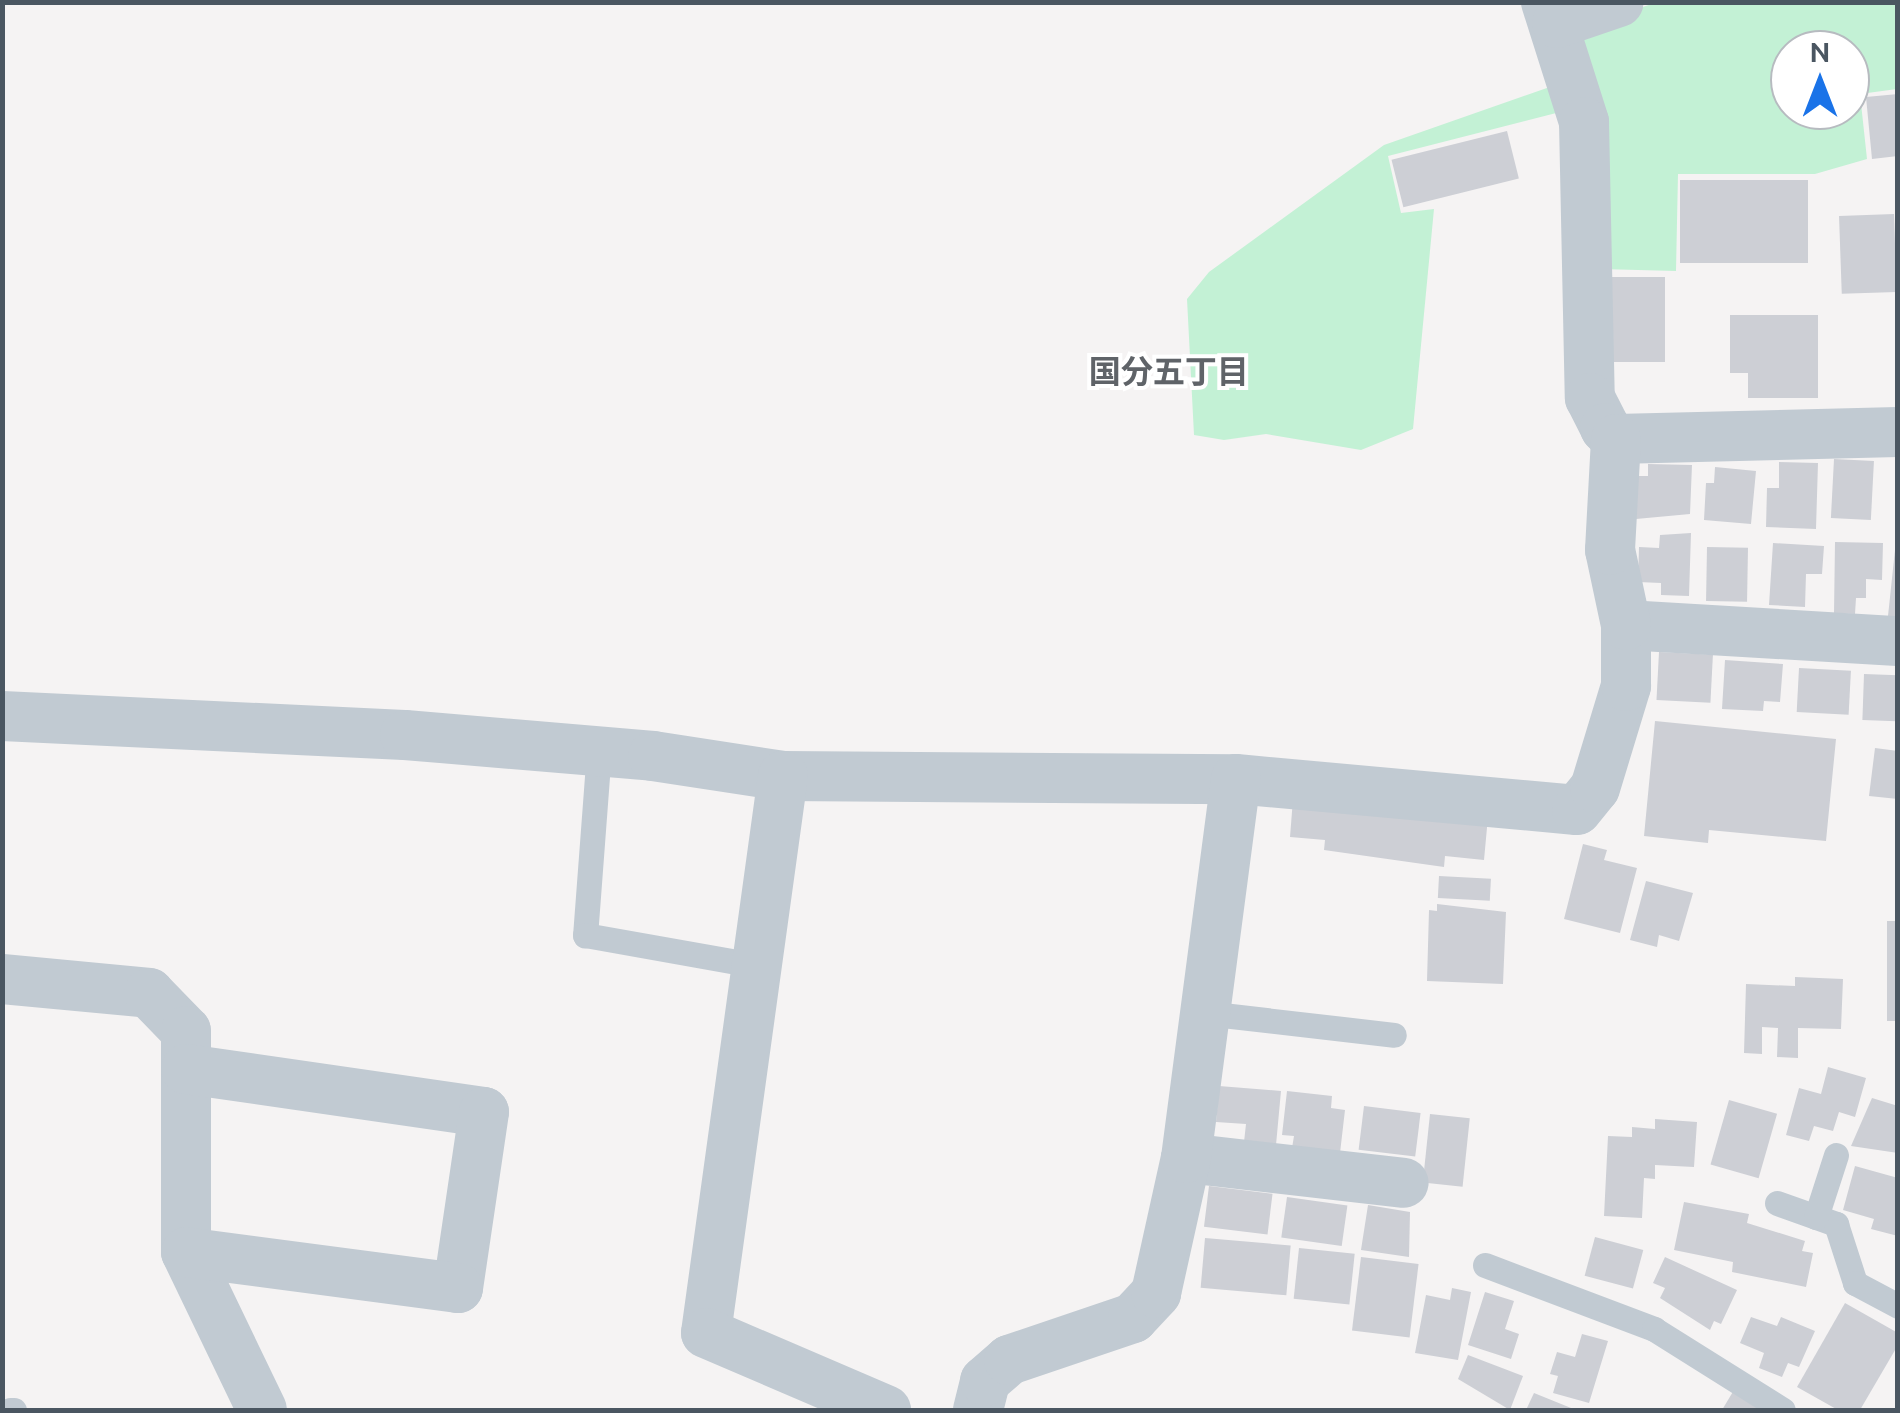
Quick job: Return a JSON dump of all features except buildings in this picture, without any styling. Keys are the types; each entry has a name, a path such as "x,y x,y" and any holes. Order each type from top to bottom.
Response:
{"street":[{"path":"2,716 599,750 783,776 1236,778 1577,810 1595,788 1622,703 1626,625 1610,550 1616,439 1590,398 1584,122 1552,13 1619,2"},
{"path":"1616,439 1898,432"},
{"path":"1626,625 1898,641"},
{"path":"783,776 706,1333 886,1410"},
{"path":"978,1410 985,1382 1010,1360 1145,1310 1156,1293 1186,1158 1236,778"},
{"path":"2,980 150,993 186,1032 186,1252 262,1410"},
{"path":"186,1070 484,1112 458,1288 186,1252"},
{"path":"1186,1158 1404,1183"}],"lane":[{"path":"599,750 585,935 754,965"},
{"path":"1205,1013 1394,1035"},
{"path":"1816,1216 1836,1154"},
{"path":"1776,1202 1836,1224 1854,1283 1898,1306"},
{"path":"1486,1265 1654,1329 1784,1410"}],"green space":[{"path":"1655,3 1897,3 1897,89 1870,93 1870,30 1770,30 1770,130 1864,130 1867,159 1815,174 1678,174 1676,271 1600,269 1568,31"},
{"path":"1564,82 1568,110 1388,156 1401,213 1434,209 1413,429 1361,450 1266,434 1224,440 1194,435 1187,299 1209,272 1384,145"}],"district":[{"name":"国分五丁目","path":"1169,371"}]}
